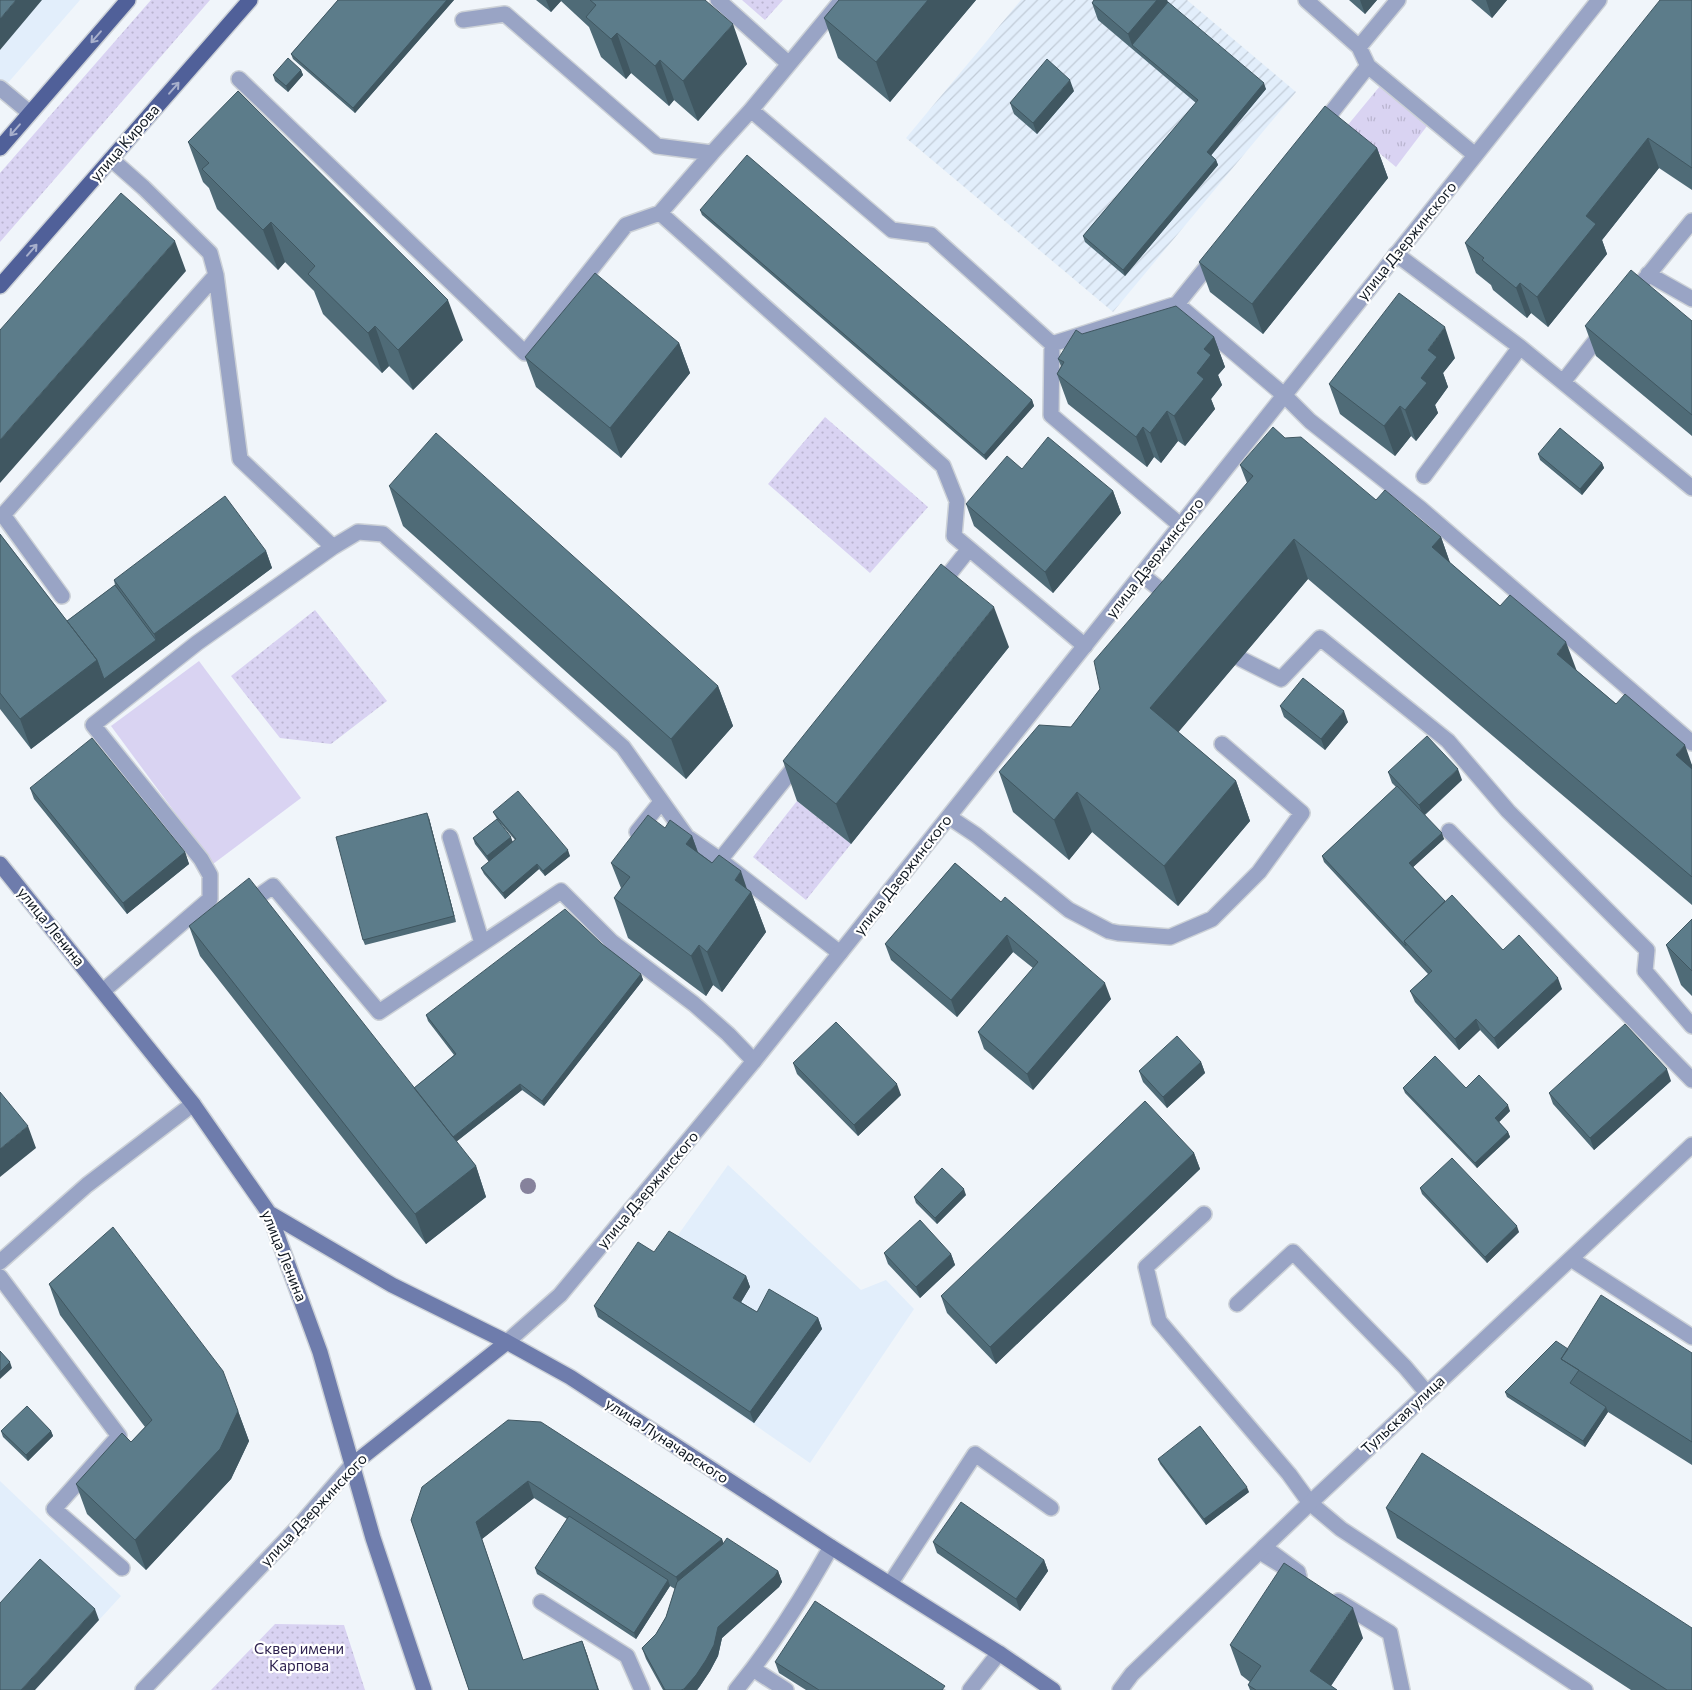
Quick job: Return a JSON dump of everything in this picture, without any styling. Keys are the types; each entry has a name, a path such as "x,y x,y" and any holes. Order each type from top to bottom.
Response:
{"main road":[{"path":"0,148 128,0"},
{"name":"улица Кирова","path":"0,286 250,0"},
{"name":"улица Ленина","path":"0,864 193,1104 269,1213 320,1352 373,1538 424,1690"},
{"name":"улица Луначарского","path":"269,1213 392,1285 507,1342 570,1377 831,1547 999,1653 1052,1690"},
{"name":"улица Дзержинского","path":"352,1465 507,1342"}],"street":[{"path":"718,0 789,64"},
{"path":"239,79 525,353 626,225 660,213 750,110 842,0"},
{"path":"1306,0 1360,47 1368,66 1475,155"},
{"path":"1360,47 1398,0"},
{"name":"улица Дзержинского","path":"507,1342 560,1296 754,1061 1599,0"},
{"path":"462,20 506,14 657,146 712,153"},
{"path":"1312,135 1368,66"},
{"path":"0,88 30,113"},
{"path":"750,110 892,230 931,234 1052,344 1051,414 1180,526"},
{"path":"111,159 144,188 210,253 216,275 240,459 333,547"},
{"path":"660,213 943,466 957,501 954,536 1085,646"},
{"path":"1624,304 1692,220"},
{"path":"1052,344 1177,304 1220,250"},
{"path":"1396,254 1520,347 1692,488"},
{"path":"1648,274 1692,299"},
{"path":"62,596 3,515 216,275"},
{"path":"1177,304 1284,395 1310,421 1421,509 1692,743"},
{"path":"1563,382 1612,320"},
{"path":"1424,476 1520,347"},
{"path":"102,990 210,899 210,875 201,859 93,725 197,643 333,547 358,532 383,534 623,747 687,837 720,860 840,953"},
{"path":"932,596 969,549"},
{"path":"1142,575 1180,606"},
{"path":"1241,659 1281,679 1320,638 1448,741 1508,811 1647,950 1645,971 1692,1026"},
{"path":"949,817 976,835 1069,910 1109,931 1170,937 1212,919 1259,872 1302,813 1222,744"},
{"path":"720,860 807,751"},
{"path":"626,847 661,802"},
{"path":"1449,831 1692,1080"},
{"path":"450,837 482,943"},
{"path":"236,913 273,886 379,1012 560,891 612,942 694,1004 728,1034 754,1061"},
{"path":"183,922 209,918"},
{"path":"0,1262 87,1185 193,1104"},
{"name":"Тульская улица","path":"1120,1690 1132,1674 1310,1503 1692,1145"},
{"path":"1204,1214 1146,1267 1159,1321 1288,1474 1310,1503 1342,1529 1585,1690"},
{"path":"1237,1304 1293,1252 1405,1367 1427,1393"},
{"path":"1571,1259 1692,1338"},
{"path":"0,1277 119,1436 54,1509 122,1568"},
{"path":"890,1584 975,1454 1052,1508"},
{"name":"улица Дзержинского","path":"143,1690 301,1524 352,1465"},
{"path":"736,1690 753,1669 811,1583 831,1547"},
{"path":"1264,1547 1298,1572 1265,1555 1390,1633 1402,1690"},
{"path":"541,1602 627,1656 642,1690"},
{"path":"970,1690 999,1653"},
{"path":"753,1669 786,1690"}],"shaded area":[{"path":"0,0 80,0 0,92"},
{"path":"1021,0 1187,0 1296,92 1113,312 906,138"},
{"path":"728,1165 861,1290 886,1280 914,1309 810,1463 598,1317 658,1263"},
{"path":"0,1481 121,1596 35,1690 0,1690"}],"green space":[{"path":"151,0 210,0 0,242 0,173"},
{"path":"742,0 783,0 765,20"},
{"path":"1380,86 1427,126 1396,167 1347,126"},
{"path":"825,417 928,507 870,573 768,484"},
{"path":"315,610 387,701 331,744 280,738 231,676"},
{"path":"199,661 301,798 213,864 111,726"},
{"path":"797,801 851,844 806,900 753,857"},
{"name":"Сквер имени Карпова","path":"275,1624 344,1625 365,1690 211,1690"}],"building":[{"path":"0,0 16,0 0,19"},
{"path":"338,0 447,0 353,108 291,54"},
{"path":"590,0 705,0 733,24 683,81 660,60 655,66 617,33 611,39 586,17 596,5"},
{"path":"839,0 928,0 876,62 824,18"},
{"path":"1094,0 1157,0 1128,34 1092,3"},
{"path":"1660,0 1692,0 1692,168 1648,138 1586,216 1596,224 1537,297 1520,283 1516,288 1465,243"},
{"path":"1168,2 1264,83 1207,152 1216,160 1123,270 1083,236 1198,100 1132,45"},
{"path":"288,58 301,70 286,86 273,75"},
{"path":"1047,59 1070,80 1033,123 1010,103"},
{"path":"238,91 448,300 398,350 375,326 368,333 308,274 315,266 271,222 263,230 202,169 209,163 188,142"},
{"path":"1325,106 1377,148 1252,304 1199,262"},
{"path":"747,155 1032,400 984,455 700,210"},
{"path":"121,193 175,241 0,440 0,330"},
{"path":"1631,270 1692,321 1692,415 1585,326"},
{"path":"595,273 679,343 610,428 525,357"},
{"path":"1399,293 1445,327 1428,350 1437,357 1421,378 1427,383 1405,410 1400,406 1384,426 1329,384"},
{"path":"1176,306 1214,337 1204,349 1211,355 1197,373 1204,379 1174,416 1167,411 1150,433 1143,427 1136,437 1057,374 1064,362 1058,359 1076,330 1082,334"},
{"path":"1273,427 1285,438 1301,437 1376,500 1385,490 1441,537 1432,547 1500,606 1510,595 1566,642 1557,654 1616,704 1625,694 1685,745 1676,755 1692,769 1692,877 1294,539 1150,708 1236,781 1164,866 1077,792 1054,820 999,772 1039,725 1071,727 1100,689 1094,661 1253,476 1240,465"},
{"path":"1560,428 1602,463 1580,489 1538,454"},
{"path":"436,433 718,686 671,739 389,486"},
{"path":"1048,437 1113,491 1045,572 966,504 1007,456 1022,469"},
{"path":"225,496 266,551 154,634 114,580"},
{"path":"0,534 97,660 20,719 0,693"},
{"path":"941,564 994,607 836,804 783,761"},
{"path":"115,585 156,640 104,679 97,660 67,621"},
{"path":"1303,678 1344,711 1321,739 1280,706"},
{"path":"1427,736 1458,769 1419,805 1388,772"},
{"path":"92,738 185,852 123,903 30,788"},
{"path":"1397,786 1442,833 1409,863 1445,901 1404,941 1406,946 1322,856"},
{"path":"518,791 568,850 543,871 537,864 503,893 481,868 516,839 493,812"},
{"path":"427,813 454,916 363,940 336,837"},
{"path":"648,815 665,828 670,820 692,836 686,844 712,863 719,855 741,871 735,880 751,892 707,952 699,945 691,956 614,898 630,877 611,863"},
{"path":"497,819 511,837 487,856 473,838"},
{"path":"955,863 1001,902 1005,897 1105,983 1027,1074 978,1032 1038,962 1007,935 951,1000 885,944"},
{"path":"249,878 476,1166 415,1214 189,926"},
{"path":"1452,895 1503,950 1519,935 1558,978 1494,1038 1476,1019 1455,1039 1410,991 1432,971 1404,941"},
{"path":"565,909 602,944 641,974 542,1101 520,1084 453,1137 414,1088 456,1054 426,1015"},
{"path":"1692,919 1692,971 1666,945"},
{"path":"836,1022 897,1084 854,1125 793,1063"},
{"path":"1625,1024 1667,1069 1590,1138 1549,1093"},
{"path":"1177,1036 1201,1062 1163,1097 1139,1071"},
{"path":"1435,1056 1466,1088 1479,1075 1508,1105 1495,1118 1508,1132 1475,1163 1403,1088"},
{"path":"0,1092 28,1126 0,1149"},
{"path":"1145,1101 1194,1153 990,1347 941,1296"},
{"path":"1452,1158 1517,1226 1485,1257 1420,1188"},
{"path":"942,1168 964,1189 935,1218 914,1197"},
{"path":"920,1220 951,1254 916,1287 884,1253"},
{"path":"113,1227 223,1371 238,1411 220,1449 135,1540 76,1484 122,1433 131,1442 152,1420 49,1284"},
{"path":"669,1231 746,1276 733,1298 757,1312 769,1289 818,1318 750,1412 594,1306 638,1242 654,1252"},
{"path":"1601,1295 1692,1353 1692,1442 1561,1359"},
{"path":"1556,1341 1568,1349 1561,1359 1579,1370 1570,1383 1606,1407 1583,1441 1505,1392"},
{"path":"0,1351 10,1362 0,1372"},
{"path":"27,1406 51,1431 26,1455 1,1431"},
{"path":"508,1420 541,1422 722,1539 676,1577 528,1481 476,1522 523,1660 582,1641 598,1690 469,1690 411,1520 422,1487"},
{"path":"1200,1426 1247,1487 1204,1519 1158,1459"},
{"path":"1422,1453 1692,1628 1692,1690 1667,1690 1386,1508"},
{"path":"961,1502 1044,1560 1016,1599 933,1542"},
{"path":"569,1516 668,1580 634,1633 535,1568"},
{"path":"727,1538 778,1571 775,1576 718,1627 714,1645 706,1660 684,1689 665,1690 642,1648 656,1634 666,1617 677,1582 723,1544"},
{"path":"40,1559 95,1609 21,1690 0,1690 0,1603"},
{"path":"1284,1563 1353,1608 1310,1671 1337,1690 1256,1690 1248,1685 1261,1666 1230,1645"},
{"path":"815,1601 945,1686 942,1690 819,1690 775,1662"}]}
